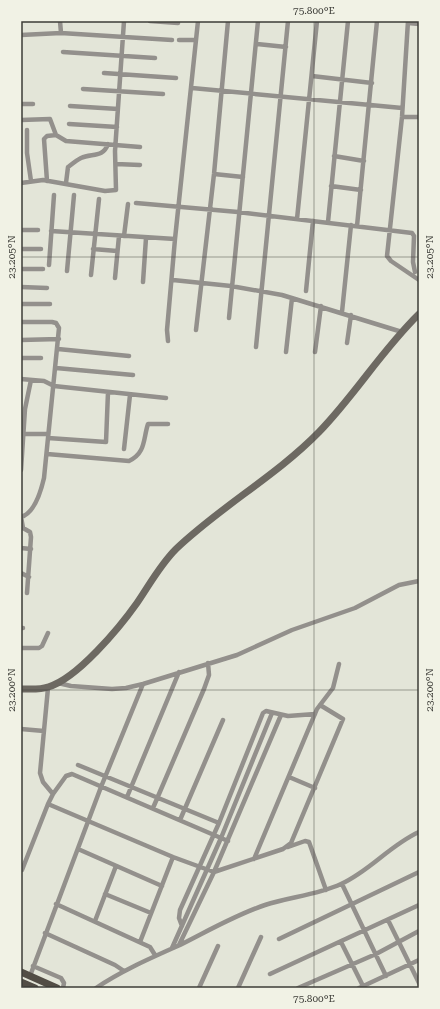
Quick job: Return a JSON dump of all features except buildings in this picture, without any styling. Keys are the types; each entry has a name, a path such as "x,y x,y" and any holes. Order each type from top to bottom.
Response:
{"main road":[{"path":"21,689 48,688 74,672 112,635 130,613 162,564 176,549 228,506 269,476 319,432 343,406 402,332 419,314"},
{"path":"21,972 57,988"},
{"path":"21,982 35,988"}],"street":[{"path":"60,21 62,33"},
{"path":"21,183 31,181 47,181 115,191 117,187 116,144 124,21"},
{"path":"150,21 178,23"},
{"path":"168,341 167,330 173,280 175,239 198,21"},
{"path":"196,330 214,174 228,21"},
{"path":"228,318 238,212 257,44 258,21"},
{"path":"256,347 288,21"},
{"path":"297,219 317,21"},
{"path":"328,222 348,21"},
{"path":"357,226 377,21"},
{"path":"415,272 391,261 387,256 402,117 408,22 419,24"},
{"path":"21,35 62,33 172,40"},
{"path":"179,40 196,40"},
{"path":"257,44 286,47"},
{"path":"63,52 155,58"},
{"path":"104,72 176,78"},
{"path":"312,76 372,83"},
{"path":"192,88 402,108"},
{"path":"83,89 163,94"},
{"path":"21,104 33,104"},
{"path":"70,106 118,109"},
{"path":"402,117 419,117"},
{"path":"21,120 50,119 56,135"},
{"path":"69,124 117,127"},
{"path":"26,130 31,181"},
{"path":"47,181 44,139 47,136 56,135 66,141 140,147"},
{"path":"66,184 68,167 82,158 100,154 104,151 108,144"},
{"path":"334,156 364,161"},
{"path":"116,164 140,165"},
{"path":"214,174 243,177"},
{"path":"331,186 361,190"},
{"path":"49,265 54,195"},
{"path":"67,271 74,195"},
{"path":"91,275 99,199"},
{"path":"136,203 269,215 390,229 413,234 413,262 415,272 419,280"},
{"path":"124,236 128,204"},
{"path":"306,291 313,221"},
{"path":"342,312 351,225"},
{"path":"21,230 38,230"},
{"path":"51,231 175,239"},
{"path":"116,278 118,236"},
{"path":"143,282 146,238"},
{"path":"21,249 41,249"},
{"path":"93,249 117,251"},
{"path":"21,269 43,269"},
{"path":"173,280 261,290 342,312 402,332"},
{"path":"21,287 47,288"},
{"path":"286,352 292,298"},
{"path":"21,304 50,304"},
{"path":"315,352 321,306"},
{"path":"347,343 351,315"},
{"path":"21,322 56,323 59,328 47,454 42,486 30,511 21,517 22,528 31,535 27,593"},
{"path":"21,340 58,339"},
{"path":"58,349 129,356"},
{"path":"21,358 41,358"},
{"path":"56,368 133,376"},
{"path":"21,379 44,381 54,386 166,398"},
{"path":"21,470 23,409 31,380"},
{"path":"22,434 106,442 108,392"},
{"path":"124,449 130,395"},
{"path":"47,454 129,461 135,458 142,450 148,424 168,424"},
{"path":"21,548 31,549"},
{"path":"21,573 29,577"},
{"path":"58,683 71,686 112,689 126,688 143,684 237,655 292,630 355,608 399,585 419,582"},
{"path":"21,648 39,648 42,646 48,633"},
{"path":"154,808 204,689 209,675 208,663"},
{"path":"254,859 315,714 333,688 339,664"},
{"path":"127,797 179,672"},
{"path":"30,976 101,787 143,684"},
{"path":"48,688 41,778 54,794"},
{"path":"288,847 293,839 315,788 343,719 320,706"},
{"path":"182,926 179,914 214,835 263,713 266,711 294,717 315,714"},
{"path":"172,948 221,838 272,713"},
{"path":"179,945 228,841 281,715"},
{"path":"180,820 223,720"},
{"path":"21,728 44,732"},
{"path":"78,765 219,823"},
{"path":"22,870 48,804 69,774 154,808 228,841"},
{"path":"289,777 315,788"},
{"path":"48,804 199,868 214,872 305,841 308,842 326,890"},
{"path":"96,988 155,955 179,945 231,919 266,905 326,890 342,884 363,872 391,850 419,832"},
{"path":"78,849 162,886"},
{"path":"140,942 173,857"},
{"path":"95,921 116,866"},
{"path":"279,939 419,872"},
{"path":"342,884 386,976"},
{"path":"105,894 151,914"},
{"path":"56,904 140,942 152,949 155,955"},
{"path":"270,974 419,905"},
{"path":"388,920 419,983"},
{"path":"298,988 376,954 419,931"},
{"path":"45,933 115,965 124,971"},
{"path":"238,988 261,937"},
{"path":"341,942 362,987 419,960"},
{"path":"199,988 218,946"},
{"path":"33,966 61,978 64,983 63,988"}]}
